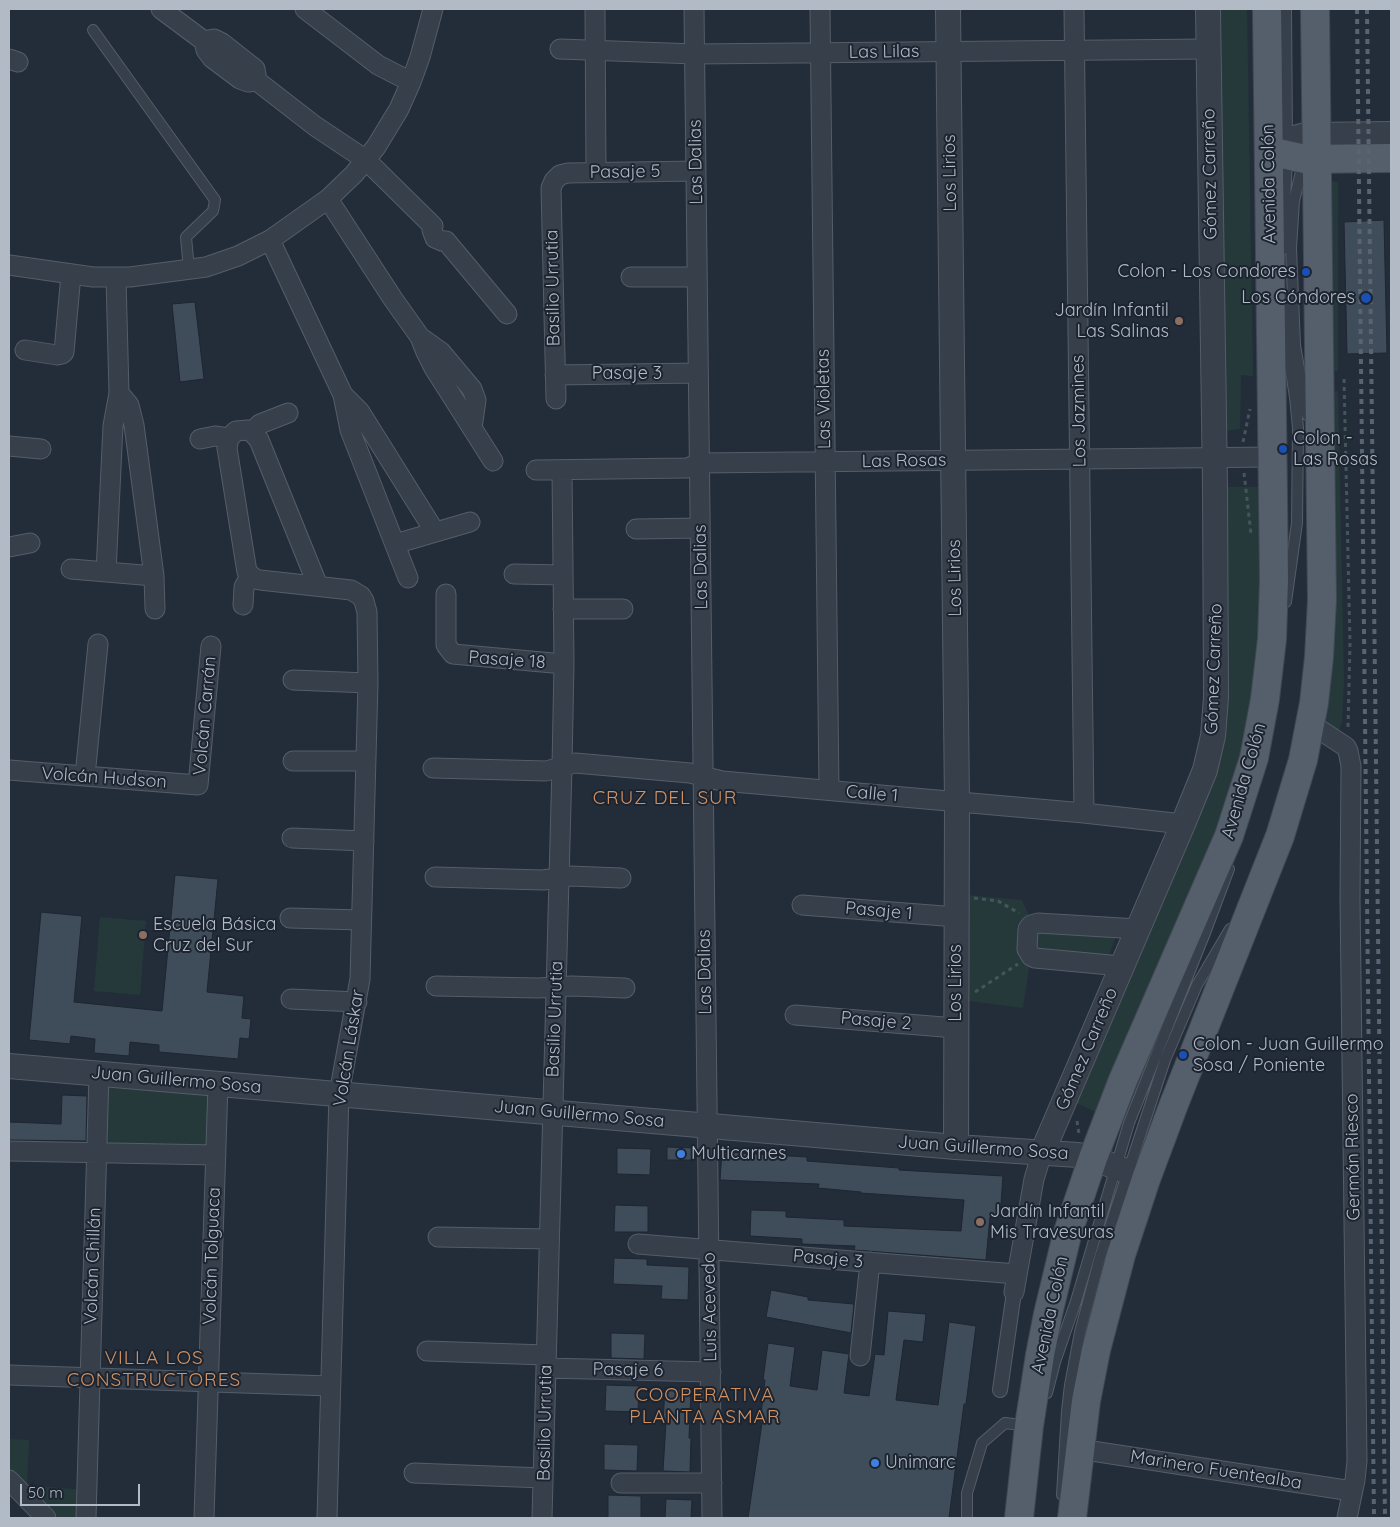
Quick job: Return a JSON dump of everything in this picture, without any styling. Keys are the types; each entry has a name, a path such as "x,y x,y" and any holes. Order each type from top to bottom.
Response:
{"main road":[{"name":"Avenida Colón","path":"1019,1518 1029,1426 1042,1347 1067,1235 1112,1166 1280,836 1303,760 1311,724 1319,657 1322,600 1297,150 1267,9"},
{"name":"Avenida Colón","path":"1066,1512 1080,1450 1090,1384 1107,1307 1131,1223 1112,1166 1123,1080 1229,836 1254,758 1266,699 1272,639 1274,580 1273,457 1297,150 1315,9"},
{"path":"1297,150 1391,158"}],"street":[{"path":"161,9 204,41 214,39 222,43 255,69 257,81 316,126 366,160 433,226 444,230 447,237 446,241 507,314"},
{"path":"305,9 378,65 411,82"},
{"path":"9,265 116,278 206,267 238,256 270,240 328,199 366,160 385,134 411,82 433,9"},
{"path":"595,9 596,172"},
{"name":"Las Dalias","path":"694,9 707,1125"},
{"name":"Las Violetas","path":"820,9 829,790"},
{"name":"Los Lirios","path":"948,9 957,801 956,1147"},
{"name":"Los Jazmines","path":"1074,9 1084,813"},
{"name":"Gómez Carreño","path":"1016,1283 1034,1179 1042,1153 1183,824 1205,770 1213,736 1215,717 1215,458 1208,9"},
{"name":"Las Lilas","path":"560,49 695,54 1209,49"},
{"path":"1297,150 1391,134"},
{"name":"Pasaje 5","path":"556,178 568,173 696,171"},
{"name":"Basilio Urrutia","path":"556,178 551,188 556,399"},
{"path":"328,199 420,337 441,352 472,389 476,400 472,428 493,461"},
{"path":"270,240 343,395 350,430 408,578"},
{"path":"25,350 57,355 64,352 71,274"},
{"path":"631,277 697,276"},
{"path":"106,572 113,426 119,393 116,278"},
{"name":"Pasaje 3","path":"555,374 698,374"},
{"path":"119,393 129,405 133,415 154,576 155,608"},
{"path":"343,395 353,403 364,418 435,532"},
{"path":"252,432 260,424 288,413"},
{"path":"244,429 252,432 259,440 318,586 260,580 250,576 245,567 228,448 229,438 236,430 244,429"},
{"path":"200,439 214,436 229,438"},
{"path":"9,446 41,449"},
{"name":"Las Rosas","path":"536,470 687,468 700,463 1273,457"},
{"name":"Basilio Urrutia","path":"542,1518 564,664 562,470"},
{"path":"395,544 470,522"},
{"path":"636,529 700,528"},
{"path":"9,547 30,543"},
{"path":"71,569 154,576"},
{"path":"514,574 563,575"},
{"path":"244,605 244,588 250,576"},
{"name":"Volcán Láskar","path":"318,586 351,590 361,596 366,606 368,639 360,979 339,1094 327,1518"},
{"name":"Pasaje 18","path":"446,594 446,645 452,654 564,664"},
{"path":"563,609 623,608"},
{"path":"85,776 98,644"},
{"name":"Volcán Carrán","path":"198,785 211,646"},
{"path":"293,680 368,683"},
{"name":"Germán Riesco","path":"1311,724 1346,746 1351,766 1350,900 1357,1461 1347,1518"},
{"path":"293,761 366,762"},
{"name":"Calle 1","path":"433,768 546,770 575,763 690,773 722,781 957,801 1183,824"},
{"name":"Volcán Hudson","path":"9,770 198,785"},
{"path":"292,838 364,841"},
{"path":"435,877 543,880 570,876 621,878"},
{"name":"Pasaje 1","path":"802,905 956,907"},
{"path":"290,918 361,920"},
{"path":"1121,966 1040,959 1030,940 1038,923 1138,929"},
{"path":"436,986 626,988"},
{"path":"291,999 357,1002"},
{"name":"Pasaje 2","path":"795,1015 956,1028"},
{"name":"Juan Guillermo Sosa","path":"9,1066 1042,1153 1112,1166"},
{"name":"Volcán Chillán","path":"86,1518 99,1074"},
{"name":"Volcán Tolguaca","path":"204,1518 218,1084"},
{"name":"Luis Acevedo","path":"707,1125 712,1518"},
{"path":"9,1152 216,1155"},
{"path":"438,1237 549,1239"},
{"name":"Pasaje 3","path":"638,1244 870,1262 1016,1283"},
{"path":"860,1356 870,1262"},
{"path":"1000,1390 1016,1283"},
{"name":"Pasaje 6","path":"426,1351 546,1362 711,1372"},
{"path":"9,1375 330,1386"},
{"name":"Marinero Fuentealba","path":"1080,1450 1352,1491"},
{"path":"414,1473 543,1478"},
{"path":"9,1480 46,1518"},
{"path":"621,1483 712,1483"}],"lane":[{"path":"1286,9 1297,150 1291,248 1293,323 1306,404 1308,464"},
{"path":"93,30 214,200 213,212 186,237 189,270"},
{"path":"1285,614 1297,523 1298,499 1297,413 1284,312 1283,245 1297,150"},
{"path":"1045,1402 1051,1377 1076,1300 1112,1166 1233,859"},
{"path":"1066,1512 1067,1411 1075,1358 1100,1257 1112,1166 1156,1081 1197,985 1226,938 1236,917"},
{"path":"967,1518 967,1493 982,1443 1005,1423 1029,1426"}],"path":[{"path":"1344,379 1350,643 1349,718"},
{"path":"1251,404 1242,438 1244,482 1251,538"},
{"path":"956,907 998,901 1014,909 1030,940 956,1004"},
{"path":"1076,1114 1081,1145 1112,1166"}],"green space":[{"path":"1217,9 1247,9 1253,376 1241,375 1240,429 1222,431"},
{"path":"1329,181 1338,182 1338,371 1330,371"},
{"path":"1338,391 1344,682 1342,722 1338,733 1320,720 1328,393"},
{"path":"1222,487 1262,487 1260,671 1245,765 1096,1112 1072,1101 1219,757 1227,720"},
{"path":"967,895 1022,900 1035,929 1116,936 1108,958 1031,954 1023,1008 969,1001"},
{"path":"100,917 146,921 140,995 94,991"},
{"path":"101,1076 215,1088 211,1152 100,1150"},
{"path":"9,1439 29,1440 27,1485 85,1490 84,1518 49,1518 9,1477"}],"building":[{"path":"1384,220 1387,353 1347,354 1344,222"},
{"path":"195,302 204,379 180,382 172,304"},
{"path":"175,875 218,879 207,992 244,996 242,1018 251,1019 249,1039 240,1038 238,1059 159,1052 159,1045 130,1042 129,1056 94,1053 95,1039 71,1036 70,1044 29,1040 41,912 82,916 74,1002 162,1011"},
{"path":"62,1095 87,1096 86,1141 9,1140 9,1122 61,1124"},
{"name":"Multicarnes","path":"667,1147 695,1148 694,1160 667,1160"},
{"path":"617,1148 651,1149 650,1175 617,1174"},
{"path":"722,1152 807,1157 807,1161 899,1168 899,1170 1003,1176 1000,1218 990,1217 986,1260 854,1250 855,1246 802,1244 802,1239 750,1236 751,1210 786,1211 786,1217 844,1220 844,1226 961,1231 964,1200 860,1193 818,1188 819,1184 720,1180"},
{"path":"615,1205 648,1206 648,1232 614,1232"},
{"path":"614,1258 647,1259 647,1265 689,1267 688,1300 661,1299 662,1286 613,1284"},
{"path":"771,1290 808,1297 808,1300 854,1304 851,1333 766,1317"},
{"name":"Unimarc","path":"888,1311 926,1314 923,1342 904,1340 896,1400 938,1405 949,1322 976,1326 949,1518 748,1518 762,1423 760,1423 765,1380 763,1380 768,1343 795,1347 790,1386 817,1390 822,1350 849,1354 844,1393 869,1396 875,1354 884,1355"},
{"path":"611,1333 645,1334 644,1359 611,1358"},
{"path":"606,1385 639,1386 638,1412 605,1411"},
{"path":"665,1388 691,1390 690,1472 663,1471 666,1422 663,1422"},
{"path":"604,1444 638,1445 637,1471 604,1470"},
{"path":"608,1495 641,1496 641,1518 608,1518"},
{"path":"666,1499 692,1500 691,1518 665,1518"}],"railway":[{"path":"1357,9 1374,1518"},
{"path":"1367,9 1385,1518"}],"place":[{"name":"Colon - Los Condores","path":"1306,272"},
{"name":"Los Cóndores","path":"1366,298"},
{"name":"Jardín Infantil Las Salinas","path":"1179,321"},
{"name":"Colon - Las Rosas","path":"1283,449"},
{"name":"Escuela Básica Cruz del Sur","path":"143,935"},
{"name":"Colon - Juan Guillermo Sosa / Poniente","path":"1183,1055"},
{"name":"Multicarnes","path":"681,1154"},
{"name":"Jardín Infantil Mis Travesuras","path":"980,1222"},
{"name":"Unimarc","path":"875,1463"}],"district":[{"name":"CRUZ DEL SUR","path":"665,798"},
{"name":"VILLA LOS CONSTRUCTORES","path":"154,1369"},
{"name":"COOPERATIVA PLANTA ASMAR","path":"705,1406"}]}
